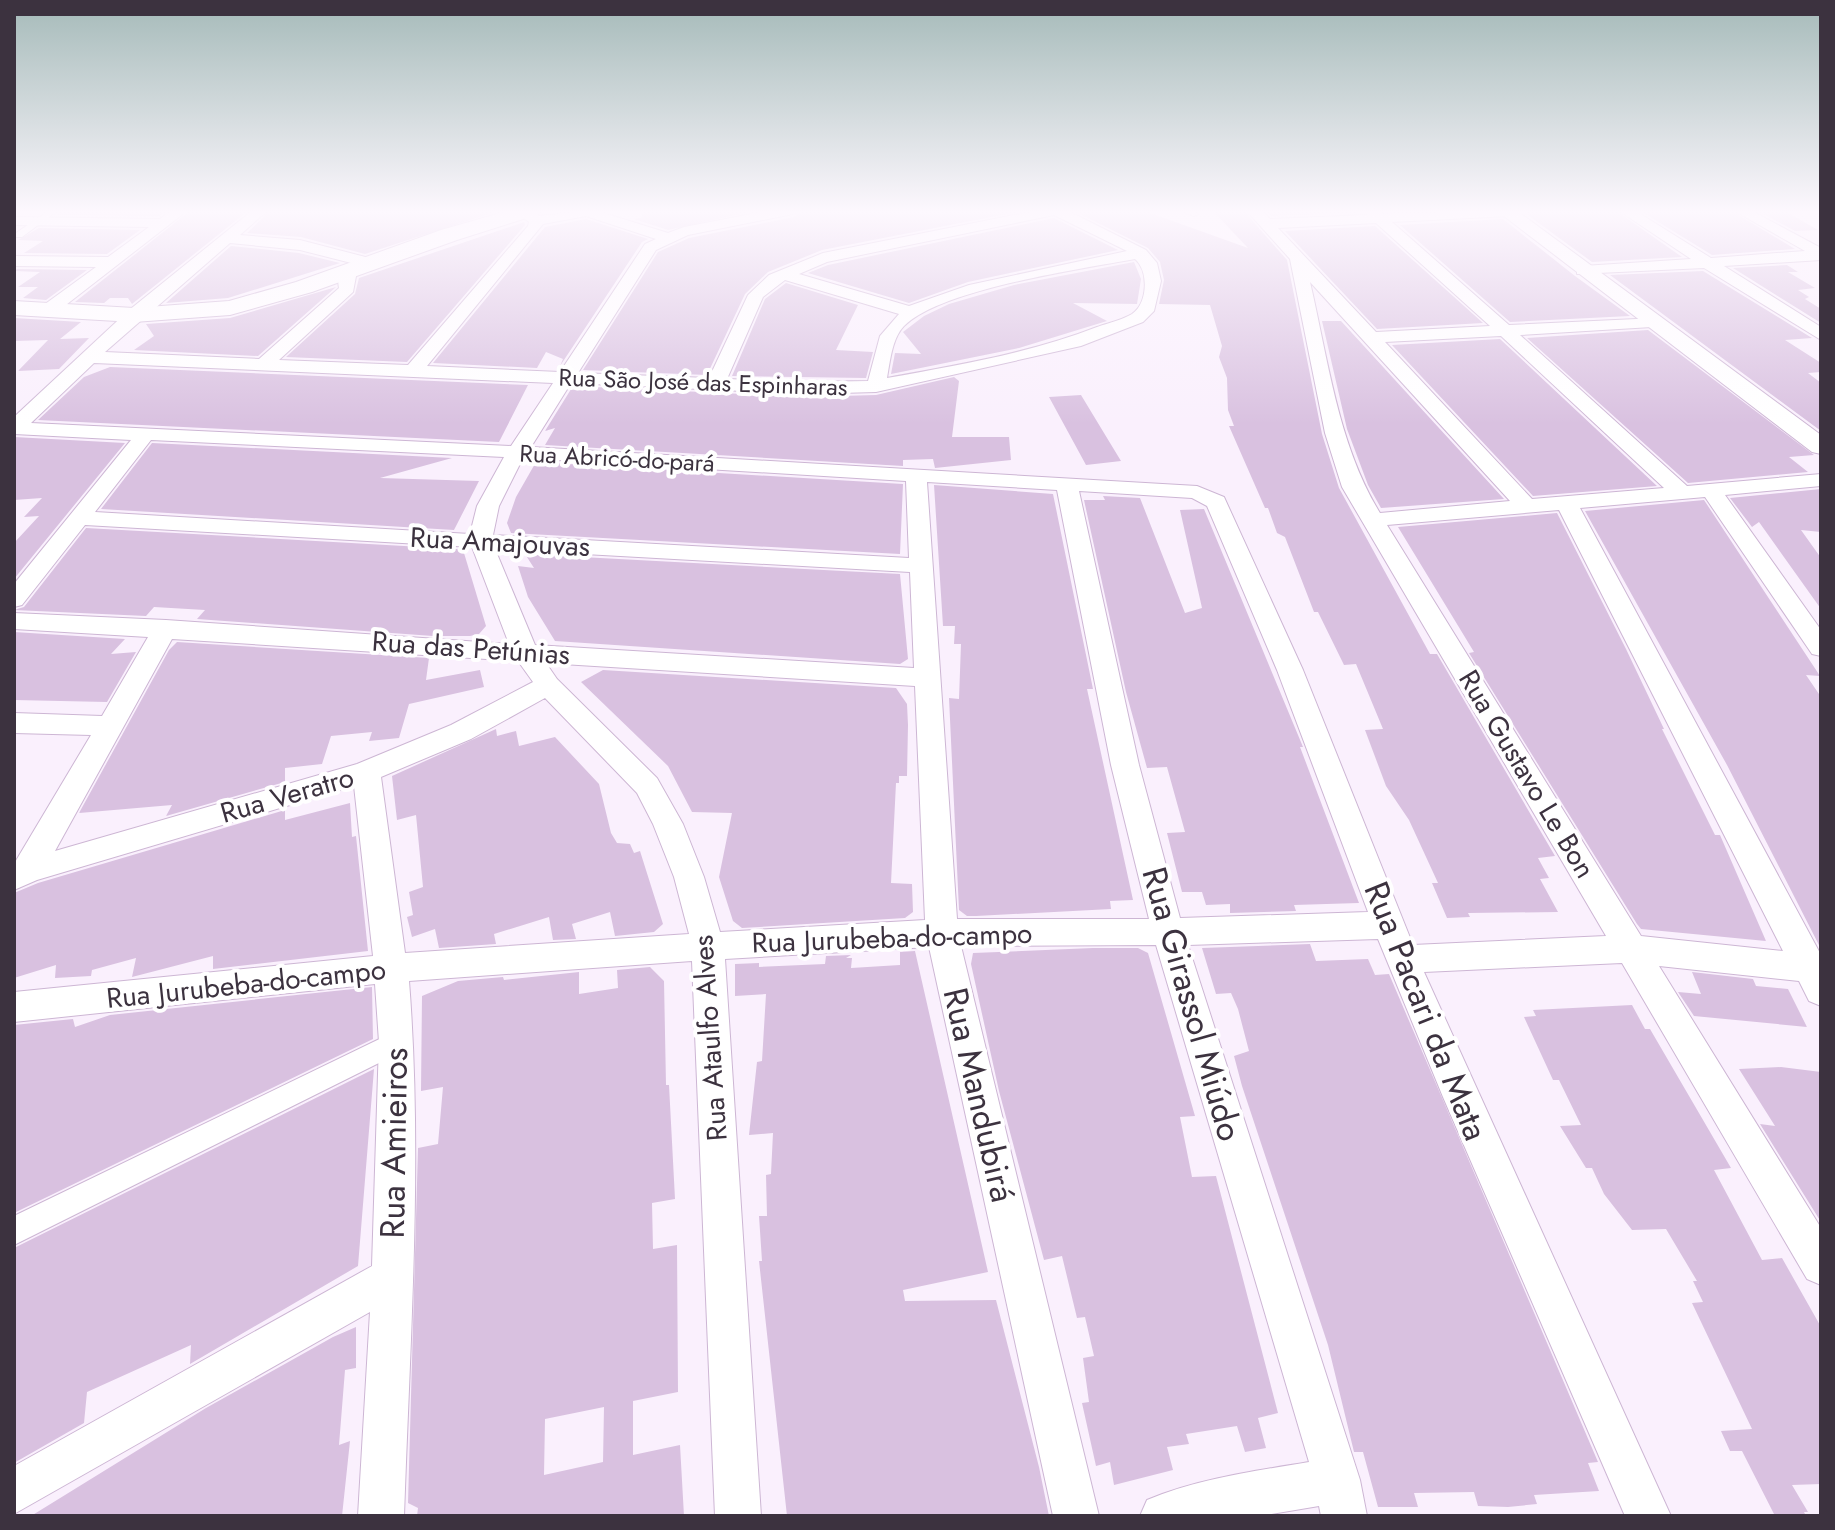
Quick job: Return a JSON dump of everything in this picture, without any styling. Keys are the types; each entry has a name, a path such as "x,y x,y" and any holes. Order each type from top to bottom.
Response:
{"main road":[{"path":"14,308 134,315 230,308 304,287 339,281"}],"street":[{"path":"47,311 86,281"},
{"path":"14,428 174,281"},
{"path":"264,364 347,281"},
{"path":"414,370 489,281"},
{"path":"481,541 481,528 488,507 517,452 625,281"},
{"path":"716,384 756,295 771,281"},
{"path":"808,281 911,312"},
{"path":"876,386 888,336 901,319 937,300 1009,281"},
{"name":"Rua São José das Espinharas","path":"90,357 804,388 876,386 1027,354 1123,326 1148,307 1151,281"},
{"name":"Rua Gustavo Le Bon","path":"1302,281 1345,473 1821,1265"},
{"path":"1319,281 1528,508"},
{"path":"1450,281 1630,442 1682,493"},
{"path":"1597,281 1821,447"},
{"path":"1737,281 1821,335"},
{"path":"1371,338 1652,322"},
{"name":"Rua Abricó-do-pará","path":"14,428 517,452 1197,492 1216,502"},
{"path":"14,600 145,435"},
{"name":"Rua Mandubirá","path":"916,476 942,933 1076,1516"},
{"path":"1373,520 1821,480"},
{"name":"Rua Girassol Miúdo","path":"1067,485 1125,765 1168,932 1341,1498"},
{"path":"1711,490 1821,648"},
{"name":"Rua Pacari da Mata","path":"1216,502 1263,602 1301,694 1402,959 1486,1156 1594,1387 1648,1516"},
{"path":"1567,504 1817,976"},
{"name":"Rua Amajouvas","path":"79,518 921,566"},
{"name":"Rua Ataulfo Alves","path":"481,541 525,652 548,685 647,786 668,824 689,877 708,946 738,1516"},
{"name":"Rua das Petúnias","path":"14,621 166,628 927,678"},
{"path":"21,874 166,628"},
{"name":"Rua Veratro","path":"21,874 366,772 461,732 548,685"},
{"path":"14,723 111,726"},
{"name":"Rua Amieiros","path":"366,772 391,968 396,1042 392,1277 381,1516"},
{"name":"Rua Jurubeba-do-campo","path":"14,1007 391,968 708,946 942,933 1168,932 1388,925"},
{"path":"1402,959 1632,949 1817,976"},
{"path":"14,1231 396,1042"},
{"path":"14,1491 392,1277"},
{"path":"1163,1516 1248,1495 1341,1498"}],"building":[{"path":"26,281 71,281 46,300 23,298 38,287 18,287"},
{"path":"101,281 160,281 132,304 128,298 110,298 104,303 75,302"},
{"path":"191,281 281,281 228,298 166,303"},
{"path":"358,281 476,281 407,362 286,357 355,294"},
{"path":"500,281 616,281 560,366 563,359 546,352 537,368 433,363"},
{"path":"639,281 758,281 745,294 707,375 583,370"},
{"path":"836,281 971,281 909,303"},
{"path":"1033,281 1141,281 1137,304 1073,303 1107,321 1019,348 891,374 895,353 921,354 903,332 924,316 949,304"},
{"path":"1164,281 1291,281 1322,434 1339,488 1430,654 1437,654 1555,856 1538,858 1549,878 1540,879 1558,912 1468,913 1470,917 1447,918 1432,883 1438,883 1409,820 1386,786 1365,730 1383,729 1356,664 1344,665 1318,612 1314,612 1285,537 1277,533 1229,426 1234,426 1228,410 1227,378 1219,357 1222,346 1210,305 1159,304"},
{"path":"1332,281 1437,281 1483,323 1377,329"},
{"path":"1464,281 1582,281 1630,316 1510,322"},
{"path":"1619,281 1720,281 1812,338 1785,340 1821,363 1821,372 1808,373 1821,383 1821,431"},
{"path":"1754,281 1804,281 1815,288 1798,290 1809,297 1805,299 1821,309 1821,323"},
{"path":"786,283 858,305 836,350 873,352 866,378 732,376 765,299"},
{"path":"336,287 258,356 134,350 154,336 146,324 230,318"},
{"path":"14,318 81,322 60,339 89,338 59,369 18,371 48,340 14,341"},
{"path":"1322,321 1341,321 1504,499 1381,508 1368,485 1347,429"},
{"path":"1648,330 1814,455 1789,457 1808,472 1688,483 1527,338"},
{"path":"1500,339 1657,486 1533,496 1392,345"},
{"path":"110,367 528,385 499,442 38,420 84,377"},
{"path":"954,377 959,381 952,437 1009,437 1011,460 935,468 933,459 903,460 903,466 545,445 555,428 545,431 573,386 804,397 876,395"},
{"path":"1081,395 1121,461 1086,465 1049,397"},
{"path":"14,437 125,443 14,579 14,543 39,516 24,517 42,498 14,500"},
{"path":"152,443 452,458 380,478 479,481 454,530 101,509"},
{"path":"536,462 903,484 900,554 511,533 507,523 516,497"},
{"path":"934,485 1053,494 1093,689 1087,689 1133,900 1110,901 1111,909 976,916 967,916 959,910 949,698 959,699 961,644 954,644 955,626 943,626"},
{"path":"1821,489 1821,532 1801,530 1821,558 1821,609 1759,522 1752,527 1730,498"},
{"path":"1103,496 1140,498 1185,613 1202,608 1180,510 1204,509 1303,747 1300,747 1359,903 1294,905 1296,911 1230,913 1230,904 1206,905 1202,892 1182,892 1167,833 1185,832 1167,767 1147,768 1126,692 1084,500 1105,500"},
{"path":"1704,500 1820,676 1806,675 1821,697 1821,949 1727,765 1585,511"},
{"path":"1557,513 1715,835 1720,835 1766,941 1641,929 1469,653 1474,652 1398,527"},
{"path":"86,528 457,549 464,553 486,626 479,634 470,636 433,636 197,619 205,610 154,607 146,616 14,610 24,607"},
{"path":"525,554 900,574 908,659 900,664 555,641 528,597 518,566 534,568"},
{"path":"14,632 125,639 111,654 136,652 107,702 14,700"},
{"path":"177,642 429,658 426,680 480,670 484,687 409,704 399,738 369,741 372,732 331,736 322,764 285,768 285,782 166,816 172,805 79,813 169,650"},
{"path":"603,670 896,688 907,704 907,776 899,776 899,783 896,783 891,883 912,884 913,912 905,918 742,928 733,921 719,877 732,813 692,812 668,766 581,682"},
{"path":"496,729 497,736 516,731 519,746 555,737 599,784 611,833 617,843 630,844 634,853 640,851 663,924 654,932 615,936 610,912 572,924 576,939 553,940 549,917 494,934 496,944 439,948 435,929 412,937 407,917 413,915 409,892 423,887 416,815 397,820 392,776"},
{"path":"350,803 368,951 213,969 213,956 132,977 136,958 92,970 91,976 55,978 56,965 14,978 14,893 38,883 285,810 285,820"},
{"path":"1310,944 1316,961 1368,959 1375,975 1389,974 1598,1462 1588,1463 1599,1491 1534,1495 1537,1504 1508,1507 1478,1506 1474,1492 1414,1493 1418,1507 1378,1507 1363,1452 1354,1452 1328,1345 1242,1086 1234,1056 1249,1051 1238,1009 1231,993 1216,994 1202,948"},
{"path":"1138,948 1148,953 1195,1116 1180,1117 1192,1177 1216,1176 1278,1413 1258,1418 1266,1448 1245,1452 1237,1426 1186,1434 1189,1444 1167,1447 1173,1470 1114,1485 1110,1462 1096,1466 1082,1403 1089,1402 1083,1358 1094,1356 1085,1317 1077,1318 1062,1256 1044,1260 999,1091 971,964 973,953"},
{"path":"915,951 988,1272 903,1290 905,1301 996,1300 1049,1516 787,1516 759,1261 762,1261 759,1216 767,1216 766,1175 771,1174 773,1133 749,1135 757,1062 762,1061 766,994 735,996 735,964 759,963 759,967 825,964 826,956 851,955 846,958 852,958 851,968 900,965 900,952"},
{"path":"650,967 664,981 666,1085 669,1085 675,1199 652,1203 653,1249 677,1245 678,1392 633,1401 633,1455 680,1445 684,1516 417,1516 418,1508 408,1503 418,1148 438,1144 443,1087 421,1091 422,996 458,981 503,977 504,980 579,972 579,994 618,988 617,970","holes":["604,1407 603,1462 544,1475 545,1419"]},
{"path":"1692,972 1753,979 1756,986 1788,989 1807,1027 1694,1016 1678,992 1701,994"},
{"path":"372,987 373,1039 14,1213 14,1025 73,1019 75,1027 110,1015"},
{"path":"1632,1005 1645,1029 1650,1029 1731,1168 1714,1170 1762,1260 1782,1258 1821,1327 1821,1484 1792,1485 1808,1512 1804,1512 1806,1516 1775,1516 1742,1451 1730,1451 1721,1431 1752,1429 1692,1303 1703,1302 1693,1281 1697,1281 1666,1229 1632,1230 1604,1194 1592,1168 1586,1168 1560,1126 1581,1125 1559,1080 1553,1080 1524,1017 1536,1016 1533,1010"},
{"path":"1781,1067 1821,1072 1821,1222 1760,1124 1775,1126 1739,1069"},
{"path":"374,1069 358,1266 190,1364 191,1345 87,1392 84,1423 14,1463 14,1248"},
{"path":"356,1327 356,1368 345,1370 339,1445 350,1441 342,1516 31,1516 206,1408"}]}
